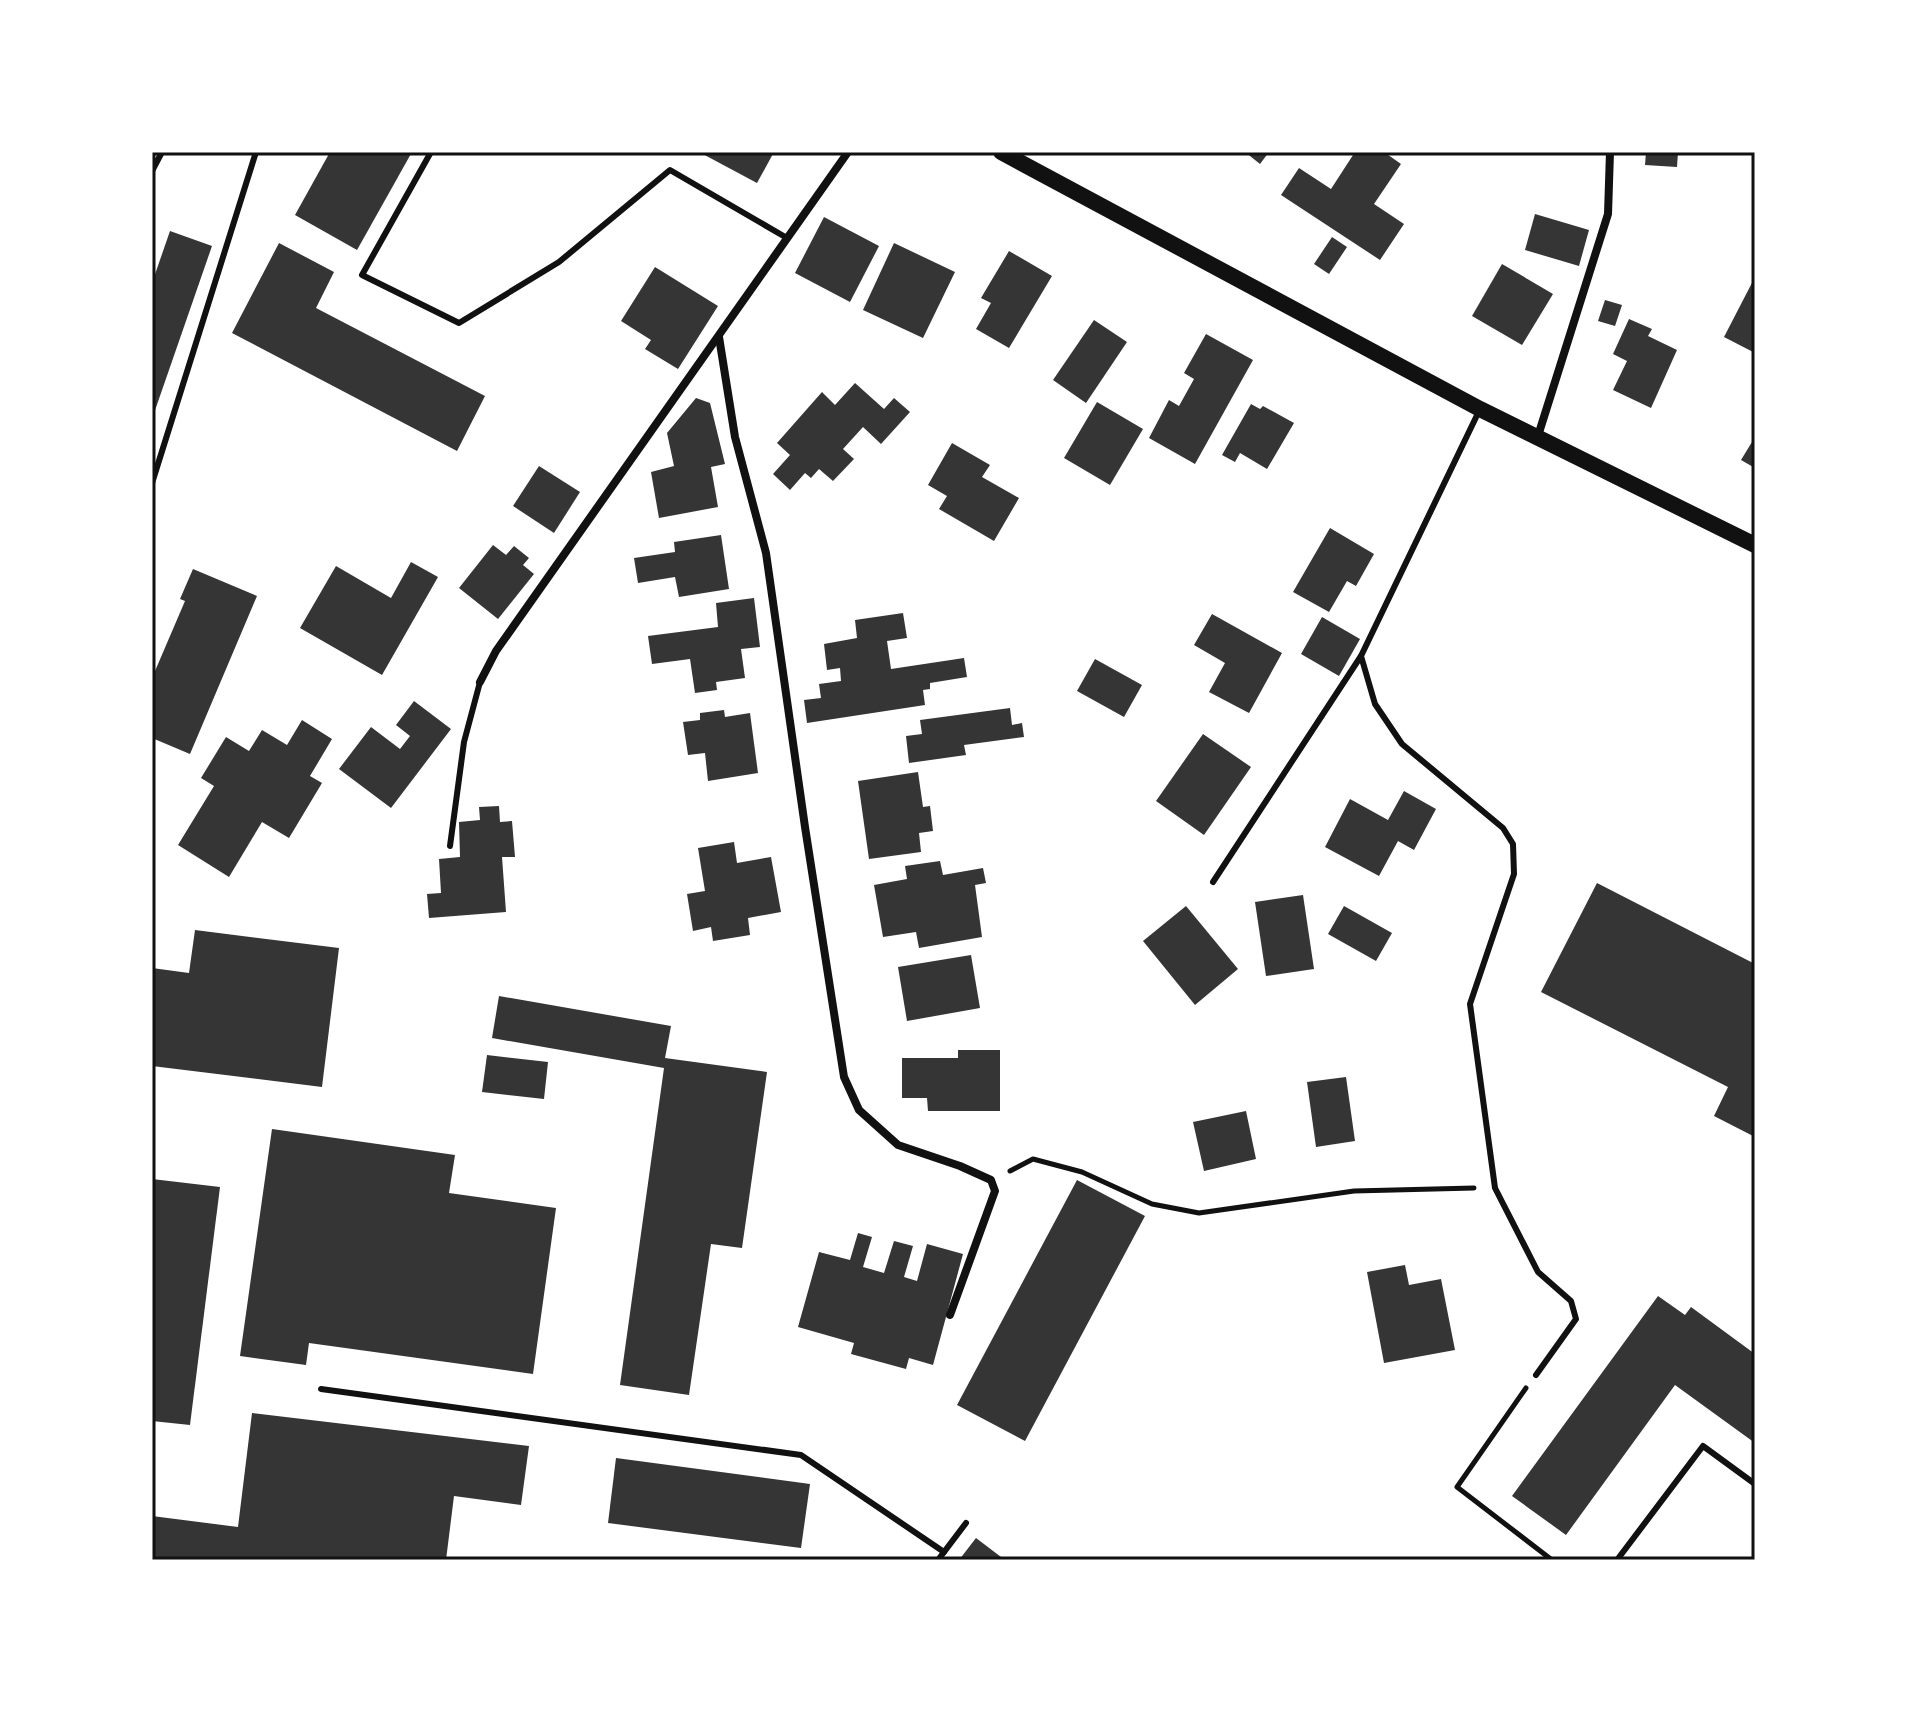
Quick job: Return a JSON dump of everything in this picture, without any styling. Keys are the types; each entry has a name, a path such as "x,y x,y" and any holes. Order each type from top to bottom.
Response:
{"main road":[{"path":"1001,152 1537,439 1755,545"}],"street":[{"path":"480,682 496,651 848,152"},
{"path":"1537,439 1608,214 1610,152"},
{"path":"719,337 735,437 766,553 844,1077 859,1110 898,1145 991,1180 995,1191 950,1315"}],"lane":[{"path":"152,171 162,152"},
{"path":"152,483 256,152"},
{"path":"431,152 362,275 459,323 559,262 670,170 787,238"},
{"path":"1213,882 1361,656 1480,409"},
{"path":"1361,656 1375,704 1402,744 1503,828 1513,844 1514,874 1470,1004 1495,1188 1538,1272 1571,1301 1576,1319 1536,1375"},
{"path":"450,846 464,742 480,682"},
{"path":"321,1389 801,1455 944,1552"},
{"path":"1617,1560 1703,1446 1755,1484"},
{"path":"938,1560 966,1523"}],"path":[{"path":"991,1180 1033,1159 1082,1172 1152,1204 1199,1213 1354,1191 1495,1188"},
{"path":"1536,1375 1457,1487 1552,1560"}],"building":[{"path":"330,152 412,152 357,250 295,215"},
{"path":"699,152 774,152 757,183"},
{"path":"1245,152 1269,152 1260,164"},
{"path":"1355,152 1384,152 1401,164 1374,204 1404,224 1380,260 1281,195 1299,168 1331,189"},
{"path":"1646,152 1678,152 1677,167 1645,165"},
{"path":"1535,214 1589,230 1579,266 1525,250"},
{"path":"824,217 879,246 850,302 795,273"},
{"path":"170,231 212,246 152,419 152,283"},
{"path":"1332,237 1347,247 1329,274 1314,264"},
{"path":"279,243 334,272 316,308 485,396 457,451 232,333"},
{"path":"894,243 955,272 923,338 863,310"},
{"path":"1009,251 1052,276 1009,348 976,329 991,303 981,298"},
{"path":"1502,264 1553,294 1522,345 1472,316"},
{"path":"655,267 718,306 678,369 645,349 651,340 621,321"},
{"path":"1755,277 1755,353 1724,337"},
{"path":"1605,300 1622,305 1615,326 1598,321"},
{"path":"1629,319 1652,329 1648,336 1677,350 1651,408 1613,390 1627,361 1613,354"},
{"path":"1094,320 1127,342 1086,403 1053,380"},
{"path":"1206,334 1253,360 1195,464 1149,438 1169,400 1179,406 1194,379 1184,373"},
{"path":"855,383 884,409 894,398 910,412 881,444 863,427 843,449 854,459 833,481 819,469 811,478 805,473 790,490 773,474 790,455 777,443 822,392 835,405"},
{"path":"696,398 710,403 725,464 711,467 718,507 659,518 651,472 674,466 667,433"},
{"path":"1097,402 1143,429 1110,485 1064,458"},
{"path":"1251,404 1260,409 1263,406 1294,423 1267,469 1240,453 1235,462 1222,455"},
{"path":"1755,437 1755,468 1741,460"},
{"path":"952,443 990,465 982,477 1019,498 994,541 939,509 947,496 928,485"},
{"path":"539,466 580,492 554,533 513,506"},
{"path":"1330,528 1374,554 1356,586 1347,581 1329,612 1293,592"},
{"path":"721,535 729,589 679,597 675,577 638,583 634,558 675,552 674,542"},
{"path":"493,545 506,555 514,546 529,558 523,565 534,574 498,619 459,588"},
{"path":"411,562 438,577 382,675 300,628 336,566 391,598"},
{"path":"193,569 257,596 190,754 152,738 152,678 185,601 180,599"},
{"path":"754,598 760,647 741,649 745,678 716,682 717,690 695,693 690,659 652,664 648,636 718,627 716,603"},
{"path":"903,613 907,638 887,641 891,669 964,658 967,677 930,683 930,689 923,690 925,705 807,723 804,700 821,698 819,684 841,681 840,668 827,670 824,644 857,638 855,620"},
{"path":"1212,614 1282,653 1249,713 1209,692 1225,663 1194,645"},
{"path":"1322,617 1360,639 1339,676 1301,654"},
{"path":"1095,659 1142,685 1124,717 1077,691"},
{"path":"414,701 451,729 391,808 339,769 371,727 400,749 410,736 396,725"},
{"path":"1010,708 1012,725 1022,723 1024,737 964,745 966,755 909,763 906,736 922,734 920,720"},
{"path":"724,710 725,717 750,713 758,773 708,781 705,753 688,755 683,722 700,720 700,713"},
{"path":"302,720 332,739 310,776 322,783 289,838 262,822 229,877 178,845 214,786 201,778 226,737 249,751 262,730 287,745"},
{"path":"1203,734 1251,767 1204,835 1156,801"},
{"path":"918,772 923,807 930,806 933,831 919,833 921,852 869,859 858,781"},
{"path":"1404,791 1436,809 1414,850 1398,841 1379,876 1325,847 1350,799 1388,820"},
{"path":"499,806 500,822 512,821 515,857 502,857 506,912 429,918 427,894 441,893 439,859 460,857 459,822 480,820 479,807"},
{"path":"734,842 737,863 771,857 781,912 748,918 750,935 713,941 711,927 693,931 687,894 705,891 698,848"},
{"path":"940,861 943,875 983,868 986,883 975,885 982,937 919,948 916,932 883,937 874,885 907,879 905,866"},
{"path":"1597,883 1755,964 1755,1137 1714,1116 1728,1087 1541,992"},
{"path":"1303,895 1314,969 1266,976 1255,902"},
{"path":"1186,906 1238,969 1195,1005 1143,941"},
{"path":"1344,906 1392,933 1376,961 1328,934"},
{"path":"195,930 339,948 322,1087 152,1066 152,968 189,973"},
{"path":"971,955 980,1008 907,1021 898,967"},
{"path":"499,996 671,1026 665,1058 767,1072 742,1248 711,1244 689,1395 620,1385 664,1068 492,1038"},
{"path":"958,1050 1000,1050 1000,1111 928,1111 927,1098 902,1098 902,1058 958,1058"},
{"path":"487,1055 548,1062 544,1099 482,1092"},
{"path":"1346,1077 1355,1141 1316,1147 1307,1082"},
{"path":"1246,1111 1256,1159 1204,1171 1193,1122"},
{"path":"272,1129 455,1155 449,1193 556,1208 533,1374 309,1343 306,1365 240,1356"},
{"path":"152,1179 220,1187 190,1425 152,1421"},
{"path":"1077,1180 1145,1216 1025,1441 957,1405"},
{"path":"858,1233 872,1237 863,1267 884,1273 894,1241 913,1246 904,1277 917,1281 927,1244 963,1254 933,1365 909,1358 906,1369 851,1354 854,1343 798,1327 819,1252 850,1260"},
{"path":"1405,1265 1409,1285 1441,1279 1455,1350 1384,1363 1367,1272"},
{"path":"1658,1296 1685,1315 1691,1307 1755,1354 1755,1443 1675,1385 1566,1535 1512,1496"},
{"path":"252,1413 529,1446 521,1505 454,1496 446,1560 152,1560 152,1516 238,1527"},
{"path":"616,1458 810,1484 801,1548 608,1523"},
{"path":"976,1538 1005,1560 959,1560"}]}
